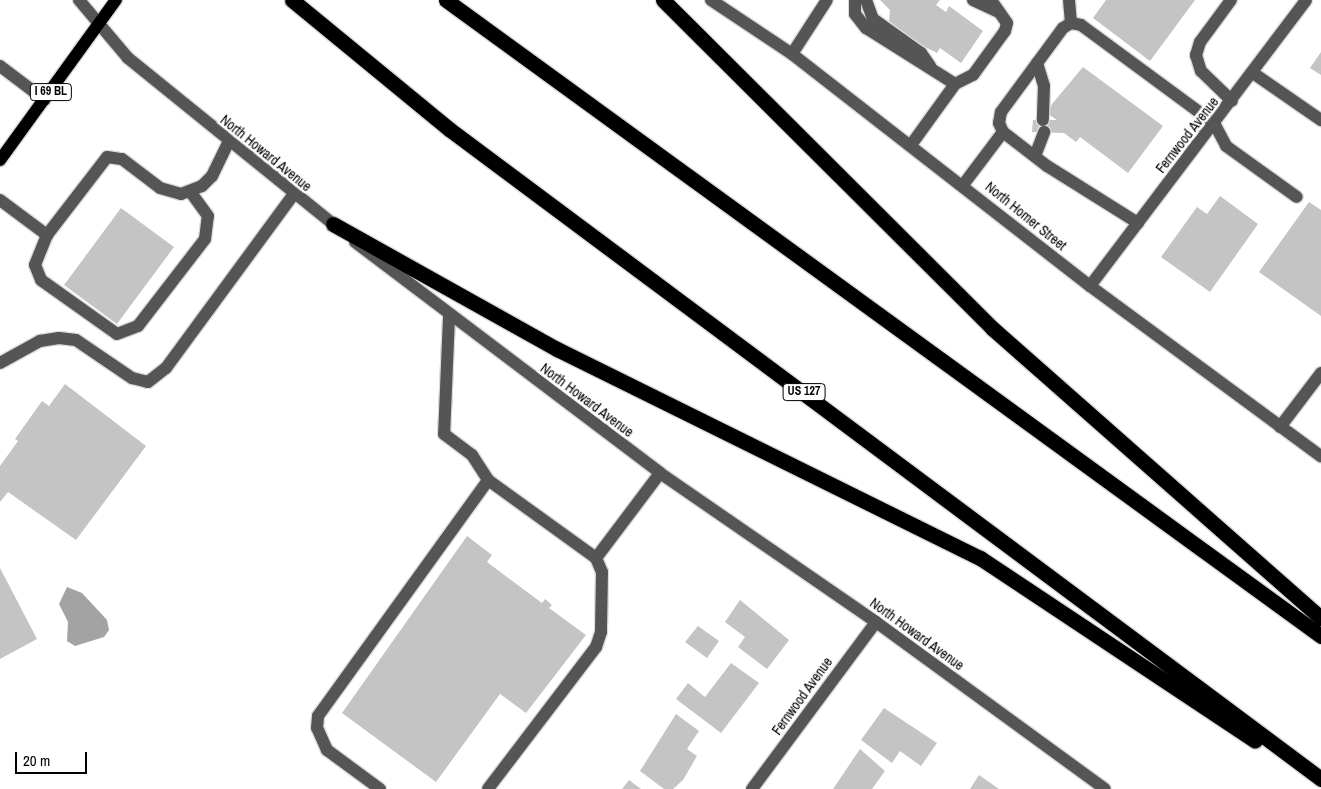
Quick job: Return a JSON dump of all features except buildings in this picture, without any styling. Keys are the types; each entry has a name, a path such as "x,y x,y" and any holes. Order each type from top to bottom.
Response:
{"highway":[{"name":"US 127","path":"292,0 449,129 1321,779"},
{"path":"446,0 1321,636"},
{"path":"663,0 992,328 1321,618"},
{"path":"333,224 557,349 980,558 1321,783"}],"main road":[{"name":"I 69 BL","path":"0,160 116,0"}],"street":[{"name":"North Howard Avenue","path":"79,0 128,58 228,143 449,317 660,473 876,622 1105,789"},
{"name":"North Homer Street","path":"711,0 792,54 963,185 1090,286 1321,456"},
{"path":"792,54 827,0"},
{"path":"855,0 855,14 866,28 914,62 930,66"},
{"path":"866,0 872,19 921,53 930,66 955,84"},
{"path":"973,0 999,12"},
{"path":"911,145 955,84 973,75 1005,31 1007,23 991,0"},
{"path":"963,185 1003,132 1001,112 1037,63 1072,23 1069,0"},
{"path":"1231,0 1200,42 1196,55 1201,71 1232,101"},
{"name":"Fernwood Avenue","path":"1090,286 1232,101 1306,0"},
{"path":"1072,23 1081,25 1214,123 1226,146 1297,197"},
{"path":"1035,156 1044,126 1044,86 1037,63"},
{"path":"0,66 45,100"},
{"path":"1252,73 1321,120"},
{"path":"1003,132 1035,156 1138,223"},
{"path":"191,192 208,216 205,239 138,326 129,331 107,330 41,280 36,273 39,257 47,235 107,157 122,159 170,192 191,192 212,176 228,143"},
{"path":"0,363 33,345 59,338 76,340 132,378 148,382 166,368 293,195"},
{"path":"0,200 47,235"},
{"path":"449,317 444,434 472,455 488,480 596,558 602,572 601,632 596,647 488,789"},
{"path":"1280,427 1321,373"},
{"path":"596,558 660,473"},
{"path":"380,789 327,750 317,728 318,716 488,480"},
{"name":"Fernwood Avenue","path":"752,789 876,622"}],"shaded area":[{"path":"67,587 82,593 107,620 109,630 104,637 75,646 67,641 68,622 59,604"}]}
